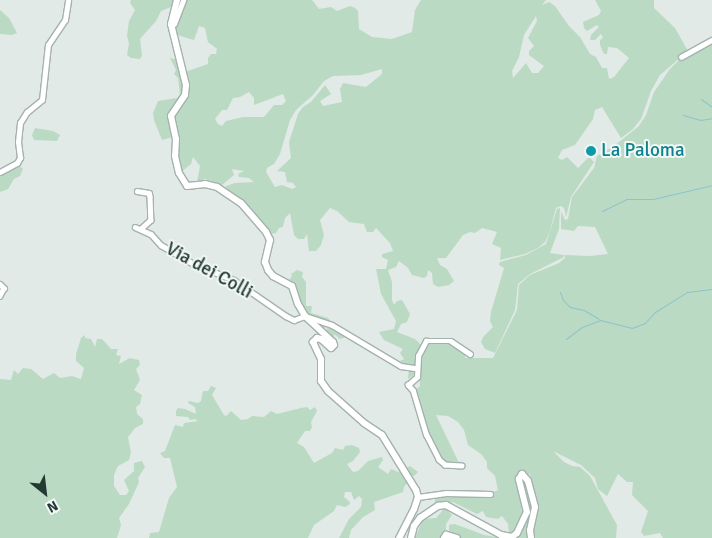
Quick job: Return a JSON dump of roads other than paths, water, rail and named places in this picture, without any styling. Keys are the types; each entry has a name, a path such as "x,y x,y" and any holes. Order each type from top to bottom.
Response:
{"street":[{"path":"0,172 17,163 20,158 18,142 20,123 27,112 42,100 48,45 65,20 68,0"},
{"path":"177,0 171,24 186,85 185,95 171,116 176,138 174,156 179,173 187,186 205,184 218,187 241,203 266,232 270,240 265,262 268,270 273,276 292,286 298,304 305,316 334,345 328,348 322,339 317,338 312,342 321,360 321,381 328,391 364,423 382,435 414,483 418,497 399,538"},
{"path":"172,29 183,0"},
{"path":"681,57 712,40"},
{"name":"Via dei Colli","path":"137,191 149,193 150,196 151,220 141,229"},
{"name":"Via dei Colli","path":"135,227 151,234 161,245 194,264 234,280 286,316 294,320 305,316 332,325 404,368 416,368"},
{"path":"0,284 4,288 0,296"},
{"path":"462,466 445,465 436,455 408,384 416,377 416,368 422,347 430,339 450,341 470,354"},
{"path":"411,538 414,526 420,518 438,506 446,506 501,534 512,537 518,532 527,512 519,479 522,474 528,481 535,507 530,530 531,538"},
{"path":"418,497 446,494 490,494"},
{"path":"444,538 446,535 457,538"}],"waterway":[{"path":"701,99 712,107"},
{"path":"683,115 700,120 712,118"},
{"path":"602,211 627,199 653,199 712,185"},
{"path":"566,339 582,327 600,320 632,328 645,323 655,312 687,292 712,289"},
{"path":"560,292 563,300 570,307 584,310 599,319"}],"place":[{"name":"La Paloma","path":"591,151"}]}
